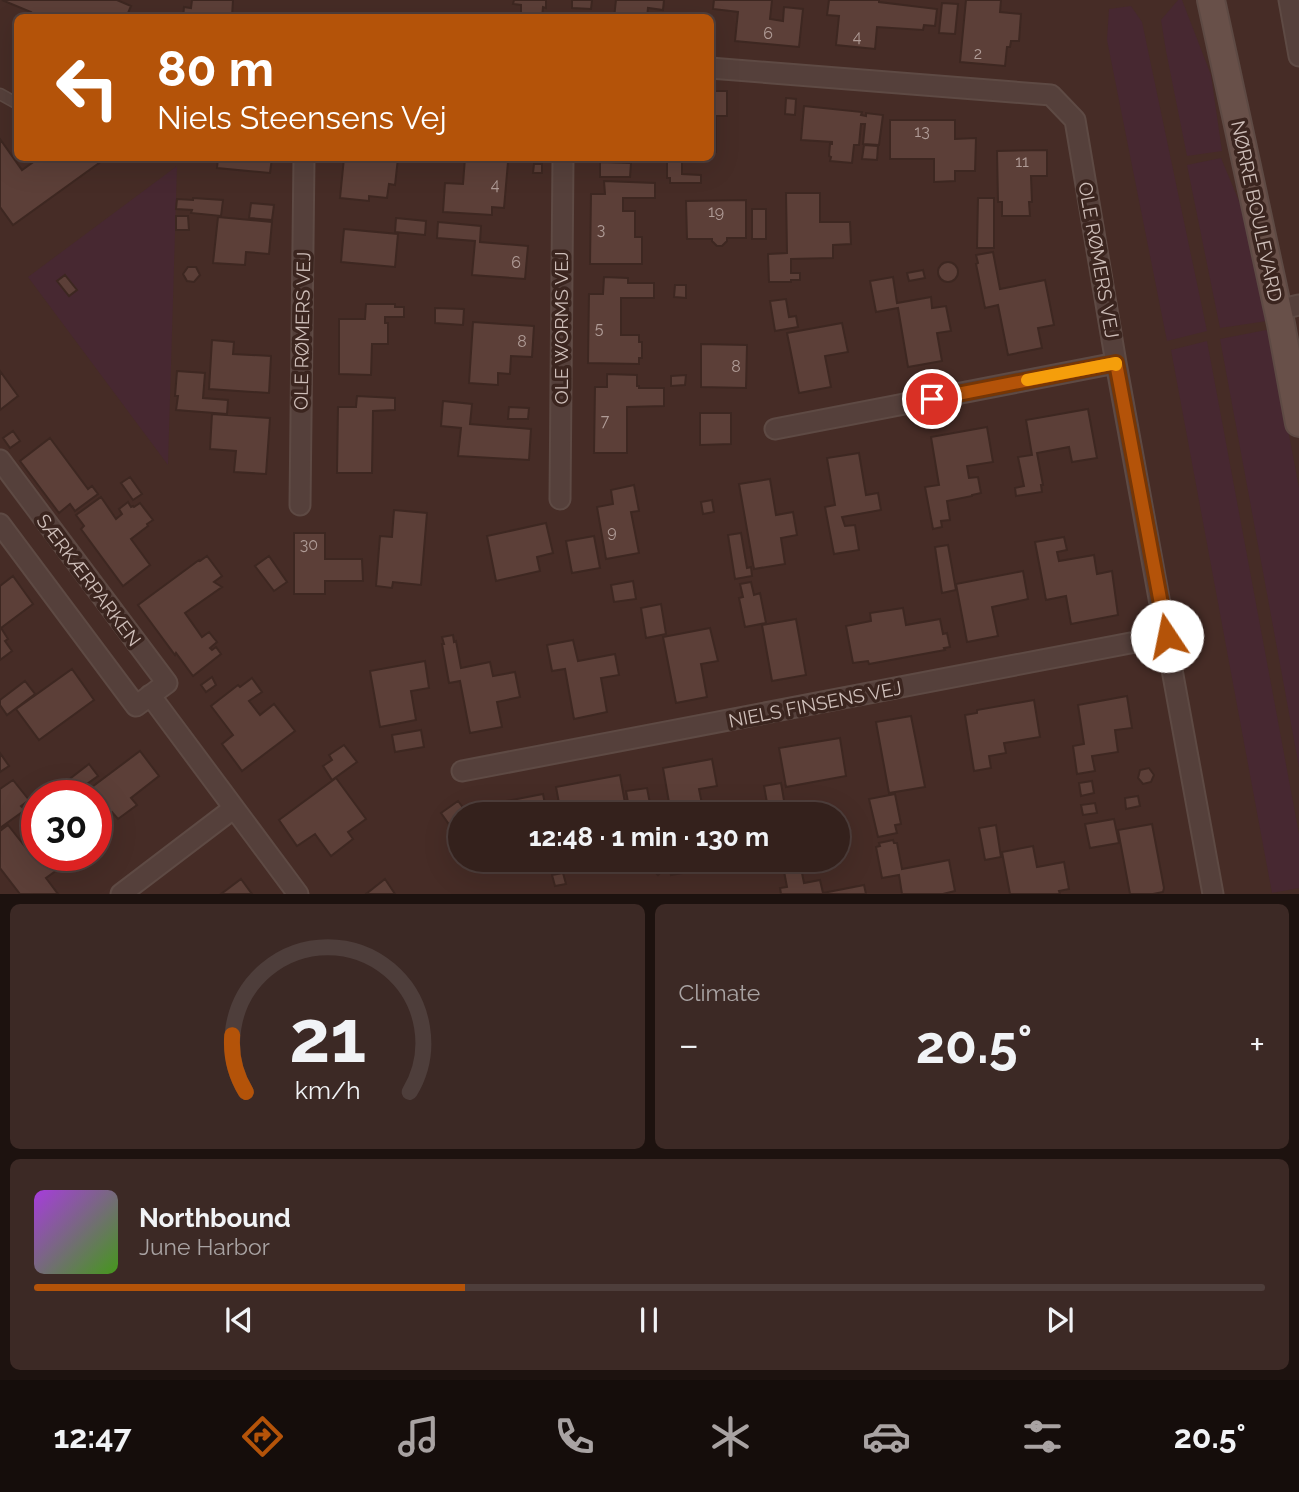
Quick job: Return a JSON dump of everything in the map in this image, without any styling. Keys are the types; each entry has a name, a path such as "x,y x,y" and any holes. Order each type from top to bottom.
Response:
{"street":[{"name":"NØRRE BOULEVARD","path":"1211,0 1289,308 1299,423"},
{"path":"1289,0 1299,56"},
{"name":"OLE RØMERS VEJ","path":"714,68 1051,95 1075,120 1116,363 1213,894"},
{"name":"OLE RØMERS VEJ","path":"300,505 304,161"},
{"name":"OLE WORMS VEJ","path":"560,499 563,161"},
{"path":"775,429 1116,363"},
{"name":"SÆRKÆRPARKEN","path":"0,460 167,683 136,706 0,524"},
{"name":"NIELS FINSENS VEJ","path":"462,771 1167,636"},
{"path":"150,695 298,894"},
{"path":"121,894 234,808"}],"shaded area":[{"path":"1178,0 1182,0 1211,75 1222,151 1187,156 1161,20"},
{"path":"1131,6 1142,22 1207,331 1167,341 1107,40 1109,9"},
{"path":"1221,158 1251,230 1267,321 1220,328 1187,165"},
{"path":"177,166 168,465 28,277"},
{"path":"1266,330 1270,333 1299,488 1299,767 1220,339"},
{"path":"1207,341 1299,834 1299,888 1272,893 1171,350"}],"building":[{"path":"2,0 117,0 131,6 128,14 30,14"},
{"path":"192,0 233,0 232,14 183,14 184,7 191,8"},
{"path":"514,0 546,0 546,8 543,7 542,14 521,14 521,5 513,4"},
{"path":"572,0 592,0 591,9 572,8"},
{"path":"616,0 664,0 663,10 648,8 647,14 614,14"},
{"path":"714,0 772,0 770,19 783,21 784,7 803,9 799,47 735,41 738,12 713,9"},
{"path":"829,0 879,0 937,9 935,26 924,25 923,30 877,27 875,49 836,45 839,16 827,15"},
{"path":"966,0 1001,0 1000,12 1021,14 1019,41 1011,41 1010,47 1007,47 1005,66 960,62"},
{"path":"942,3 958,4 955,34 939,33"},
{"path":"714,91 727,91 727,116 716,116 716,152"},
{"path":"786,98 796,99 795,115 785,114"},
{"path":"804,106 862,112 861,115 866,116 866,113 883,115 879,145 863,144 865,124 861,124 859,145 854,145 852,163 830,161 832,142 801,140"},
{"path":"890,120 955,120 955,139 976,138 975,171 955,171 955,181 934,182 934,159 890,159"},
{"path":"0,139 22,170 35,161 102,161 13,225 0,207"},
{"path":"864,145 878,146 877,160 862,159"},
{"path":"1047,150 1047,176 1031,176 1030,216 1002,216 1002,202 998,202 997,151"},
{"path":"218,161 272,161 270,173 217,168"},
{"path":"344,161 398,161 395,185 389,184 387,198 369,196 369,201 340,198"},
{"path":"465,161 508,162 504,208 492,207 492,215 443,212 445,183 463,184"},
{"path":"667,161 682,161 682,174 701,175 701,183 670,183 670,178 667,178"},
{"path":"600,162 631,163 630,177 600,177"},
{"path":"534,164 542,164 542,173 533,173"},
{"path":"604,181 655,183 655,198 623,198 623,211 635,211 635,237 642,237 642,264 590,264 591,194 605,194"},
{"path":"786,193 820,193 820,222 850,222 851,244 833,245 833,258 791,259 791,273 800,273 800,280 769,282 768,254 787,253"},
{"path":"978,198 994,198 994,248 977,248"},
{"path":"177,199 223,200 221,216 176,209"},
{"path":"746,200 746,238 727,238 722,246 717,246 712,239 687,239 686,201"},
{"path":"251,203 274,205 272,220 249,218"},
{"path":"752,209 766,209 766,239 752,239"},
{"path":"176,216 188,216 189,230 176,230"},
{"path":"218,217 272,222 269,254 246,252 245,265 213,263"},
{"path":"396,218 426,221 425,235 395,232"},
{"path":"438,222 481,226 480,242 528,246 525,279 472,275 475,241 437,238"},
{"path":"344,229 398,234 395,267 341,262"},
{"path":"993,252 1000,289 1045,280 1054,325 1038,328 1042,348 1008,355 998,305 985,308 976,264 976,255"},
{"path":"948,262 955,265 958,272 955,279 948,282 941,279 938,272 941,265"},
{"path":"188,267 196,267 200,275 194,282 187,281 183,274"},
{"path":"923,270 925,278 909,281 907,273"},
{"path":"65,275 77,290 69,296 57,281"},
{"path":"604,277 628,278 628,283 654,283 654,298 621,298 621,335 639,335 642,358 639,358 639,364 588,363 589,294 603,294"},
{"path":"893,277 897,303 931,297 932,308 946,306 951,331 937,333 942,361 908,367 898,308 876,312 870,281"},
{"path":"675,285 686,285 686,298 674,297"},
{"path":"786,299 789,317 796,316 798,327 775,331 770,301"},
{"path":"366,304 395,304 395,307 404,307 404,317 385,317 385,323 388,323 388,344 372,344 371,375 339,374 339,319 365,319"},
{"path":"435,308 464,309 463,325 435,323"},
{"path":"473,322 534,326 532,357 511,356 510,374 498,373 498,385 469,383"},
{"path":"842,323 848,352 825,356 831,387 799,393 787,333"},
{"path":"212,340 234,342 233,354 271,356 269,393 209,389"},
{"path":"701,344 747,345 746,388 701,387"},
{"path":"0,371 18,396 0,410"},
{"path":"177,371 205,373 203,398 228,400 227,414 176,410"},
{"path":"607,374 637,375 639,388 664,388 664,406 627,407 627,453 594,453 595,387 607,387"},
{"path":"686,375 685,385 671,386 671,376"},
{"path":"357,396 395,398 395,410 373,411 372,473 337,473 338,407 356,407"},
{"path":"443,401 472,404 470,424 531,429 529,460 458,456 461,428 441,426"},
{"path":"509,407 529,408 528,419 508,419"},
{"path":"1088,409 1097,458 1072,462 1069,447 1037,453 1042,492 1016,496 1015,488 1024,486 1018,457 1032,455 1026,420"},
{"path":"700,413 731,413 731,444 700,445"},
{"path":"212,414 270,418 266,474 234,472 236,451 210,449"},
{"path":"987,427 993,462 967,466 969,478 978,477 981,493 947,501 950,520 941,521 942,527 933,529 925,487 939,485 931,437"},
{"path":"13,431 20,441 10,448 3,438"},
{"path":"50,438 88,489 92,486 98,494 75,511 70,504 59,513 20,461"},
{"path":"859,453 866,495 878,493 881,510 842,517 845,526 855,525 859,550 834,554 825,507 835,505 827,458"},
{"path":"130,477 142,494 133,500 121,483"},
{"path":"770,479 776,515 793,512 797,535 781,538 785,564 754,569 739,484"},
{"path":"634,485 639,511 631,512 639,553 606,559 597,507 613,504 611,490"},
{"path":"101,497 116,519 122,514 119,509 128,502 131,507 140,503 153,520 131,539 150,565 123,586 81,529 84,526 76,515"},
{"path":"712,500 714,512 703,514 701,502"},
{"path":"394,510 427,513 421,585 393,582 392,588 376,586 380,536 392,537"},
{"path":"546,523 553,553 537,557 540,571 496,581 487,536"},
{"path":"294,533 325,533 325,559 362,559 363,581 325,581 325,594 294,594"},
{"path":"741,533 747,568 751,567 752,576 735,579 728,535"},
{"path":"594,536 600,568 572,573 566,541"},
{"path":"1064,537 1067,550 1057,552 1059,561 1094,555 1097,574 1112,571 1118,615 1071,624 1066,596 1046,600 1035,542"},
{"path":"948,545 956,590 942,593 935,547"},
{"path":"207,556 222,576 214,582 222,587 185,613 202,637 209,632 217,642 210,648 212,650 216,647 221,654 193,676 138,605"},
{"path":"269,556 287,582 274,591 255,566"},
{"path":"1023,571 1028,599 992,607 998,636 967,642 956,584"},
{"path":"13,576 33,604 1,628 12,651 0,660 0,586"},
{"path":"633,581 636,599 614,602 611,585"},
{"path":"751,582 754,595 760,593 766,623 745,627 739,598 743,597 740,584"},
{"path":"661,604 666,634 646,638 641,608"},
{"path":"903,608 906,625 940,619 943,634 947,633 950,647 869,664 868,661 853,663 846,626 871,621 870,613"},
{"path":"796,619 806,675 772,681 762,625"},
{"path":"710,628 718,661 701,664 707,697 676,703 663,637"},
{"path":"453,635 461,668 490,662 493,676 515,672 520,697 497,702 502,727 470,733 460,681 449,683 442,644 442,637"},
{"path":"573,640 578,661 615,654 619,675 601,678 607,712 574,719 565,669 552,671 547,645"},
{"path":"425,661 429,688 411,691 416,720 380,727 370,671"},
{"path":"72,669 94,700 39,740 16,709"},
{"path":"212,677 216,685 206,692 201,685"},
{"path":"252,678 262,692 249,701 260,715 274,704 295,731 242,771 222,744 233,735 211,706 238,685 240,687"},
{"path":"25,681 35,694 7,715 0,705 0,700"},
{"path":"1127,696 1132,728 1115,730 1118,752 1092,756 1095,771 1077,774 1073,746 1084,744 1078,705"},
{"path":"1034,700 1040,737 1004,743 1006,753 989,756 991,768 974,771 965,715 977,713 977,710"},
{"path":"911,716 925,787 889,793 876,722"},
{"path":"421,730 424,747 395,752 392,735"},
{"path":"840,738 846,776 786,787 779,748"},
{"path":"344,745 357,762 332,780 323,766 332,760 329,755"},
{"path":"140,751 159,776 131,798 137,805 118,819 112,812 112,780 101,780"},
{"path":"0,753 9,766 0,772"},
{"path":"712,759 717,786 699,789 702,802 669,802 663,768"},
{"path":"89,764 98,776 92,780 68,780"},
{"path":"1149,768 1154,775 1151,782 1143,784 1138,778 1140,770"},
{"path":"620,775 625,802 559,802 556,787"},
{"path":"336,778 366,819 348,832 353,839 331,856 315,834 297,846 279,820"},
{"path":"13,780 21,790 21,813 0,828 0,789"},
{"path":"1092,781 1094,793 1081,796 1079,783"},
{"path":"781,783 784,802 767,802 764,786"},
{"path":"647,788 650,802 628,802 626,791"},
{"path":"543,794 545,802 501,802"},
{"path":"895,794 901,824 895,825 897,833 878,837 869,799"},
{"path":"1138,796 1140,806 1126,809 1125,798"},
{"path":"1095,803 1097,813 1083,815 1081,805"},
{"path":"448,808 448,823 441,813"},
{"path":"1114,819 1119,843 1090,848 1085,824"},
{"path":"1152,824 1163,892 1130,894 1118,830"},
{"path":"8,825 21,842 21,871 56,871 46,878 58,894 20,894 0,868 0,831"},
{"path":"996,825 1001,857 985,860 979,828"},
{"path":"893,840 897,843 902,869 949,860 955,891 943,894 902,894 899,875 882,878 876,847 880,846 879,843"},
{"path":"1033,846 1037,867 1064,862 1069,889 1059,891 1060,894 1010,894 1002,852"},
{"path":"784,872 802,872 804,883 820,880 823,893 864,885 866,894 781,894 780,888 787,887"},
{"path":"563,873 566,884 555,886 552,875"},
{"path":"241,879 252,894 221,894"},
{"path":"385,879 395,894 366,894"}],"slow traffic":[{"path":"1027,380 1116,365"}],"route":[{"path":"932,399 1116,363 1167,636"}]}
